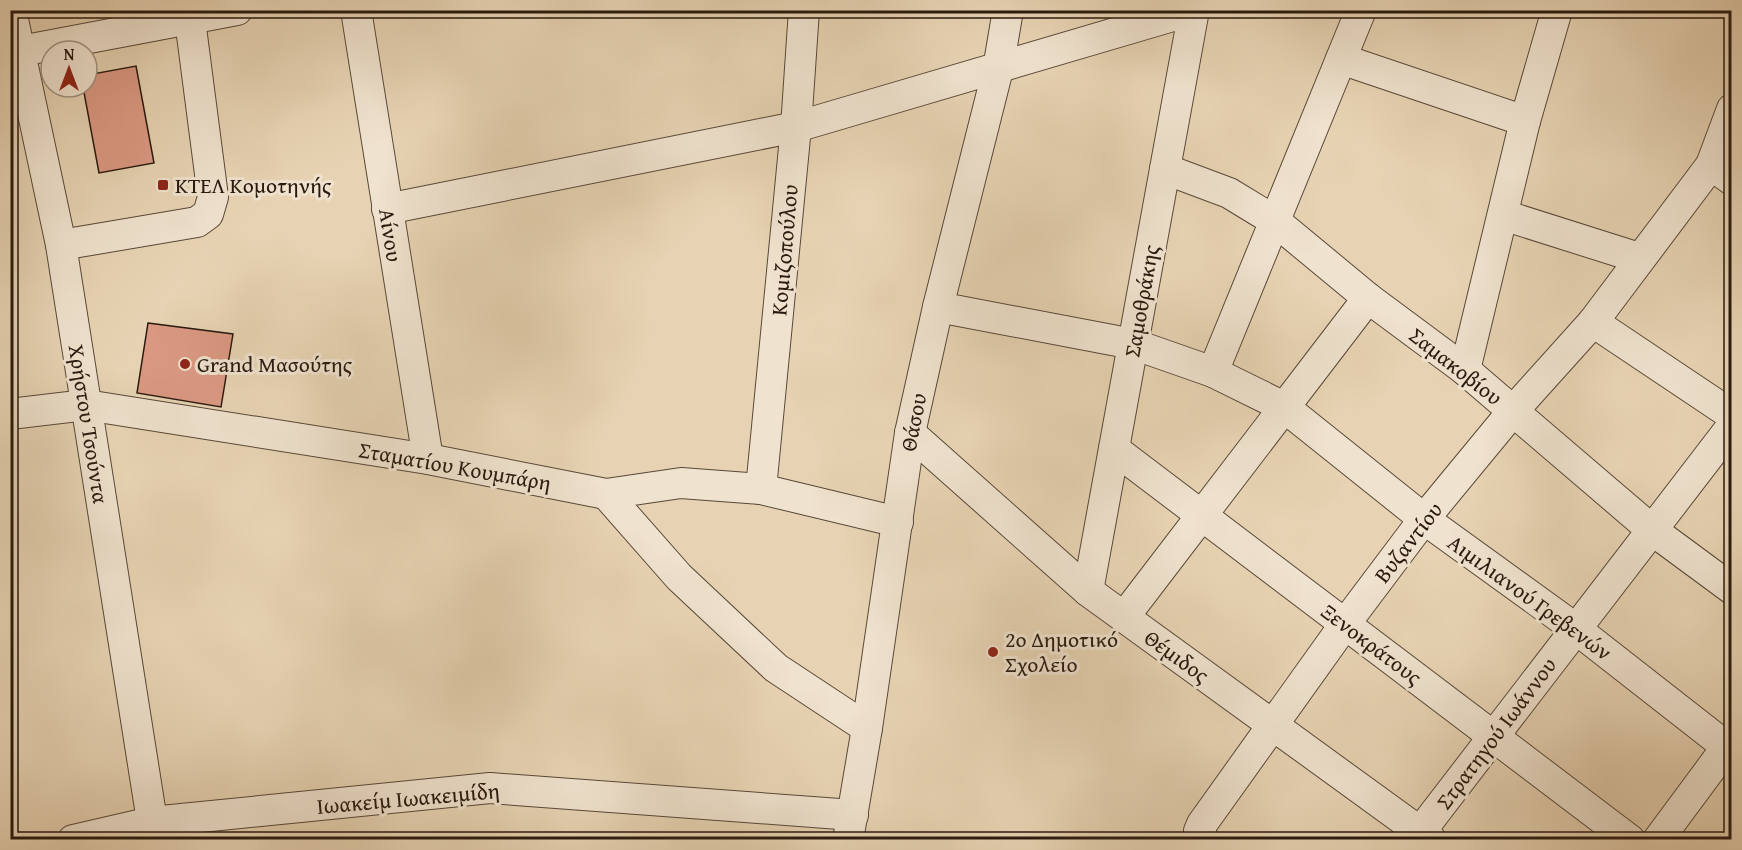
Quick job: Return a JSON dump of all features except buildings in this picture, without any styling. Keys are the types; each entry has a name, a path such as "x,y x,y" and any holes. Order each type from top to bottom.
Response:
{"street":[{"name":"Χρήστου Τσούντα","path":"11,10 16,52 61,245 153,831"},
{"path":"16,52 237,10"},
{"name":"Αίνου","path":"356,10 428,459"},
{"name":"Κομιζοπούλου","path":"761,489 796,128 804,10"},
{"name":"Θάσου","path":"850,827 867,728 910,433 938,307 998,69 1008,10"},
{"path":"387,209 796,128 1193,10"},
{"name":"Σαμοθράκης","path":"1088,591 1193,10"},
{"path":"1213,372 1361,10"},
{"path":"1464,369 1525,121 1557,10"},
{"path":"61,245 197,222 208,214 213,197 190,20"},
{"path":"1341,59 1525,121"},
{"name":"Βυζαντίου","path":"1204,840 1199,831 1202,824 1345,624 1424,519 1513,411 1593,322 1639,258 1721,173 1731,109"},
{"name":"Σαμακοβίου","path":"1165,169 1229,193 1275,221 1368,298 1464,369 1652,530 1731,589"},
{"path":"1503,215 1639,258"},
{"path":"1124,617 1368,298"},
{"name":"Αιμιλιανού Γρεβενών","path":"938,307 1133,345 1213,372 1284,407 1424,519 1576,629 1730,746"},
{"path":"1593,322 1731,415"},
{"name":"Σταματίου Κουμπάρη","path":"10,414 86,405 428,459 606,494 681,483 761,489 898,522"},
{"name":"Στρατηγού Ιωάννου","path":"1422,837 1494,736 1731,426"},
{"name":"Θέμιδος","path":"910,433 1088,591 1273,725 1422,837"},
{"name":"Ξενοκράτους","path":"1114,449 1630,840"},
{"path":"606,494 679,577 776,668 867,728"},
{"path":"1658,840 1730,746"},
{"name":"Ιωακείμ Ιωακειμίδη","path":"73,840 490,788 850,827"}],"place":[{"name":"ΚΤΕΛ Κομοτηνής","path":"163,185"},
{"name":"Grand Μασούτης","path":"185,364"},
{"name":"2ο Δημοτικό Σχολείο","path":"993,652"}]}
